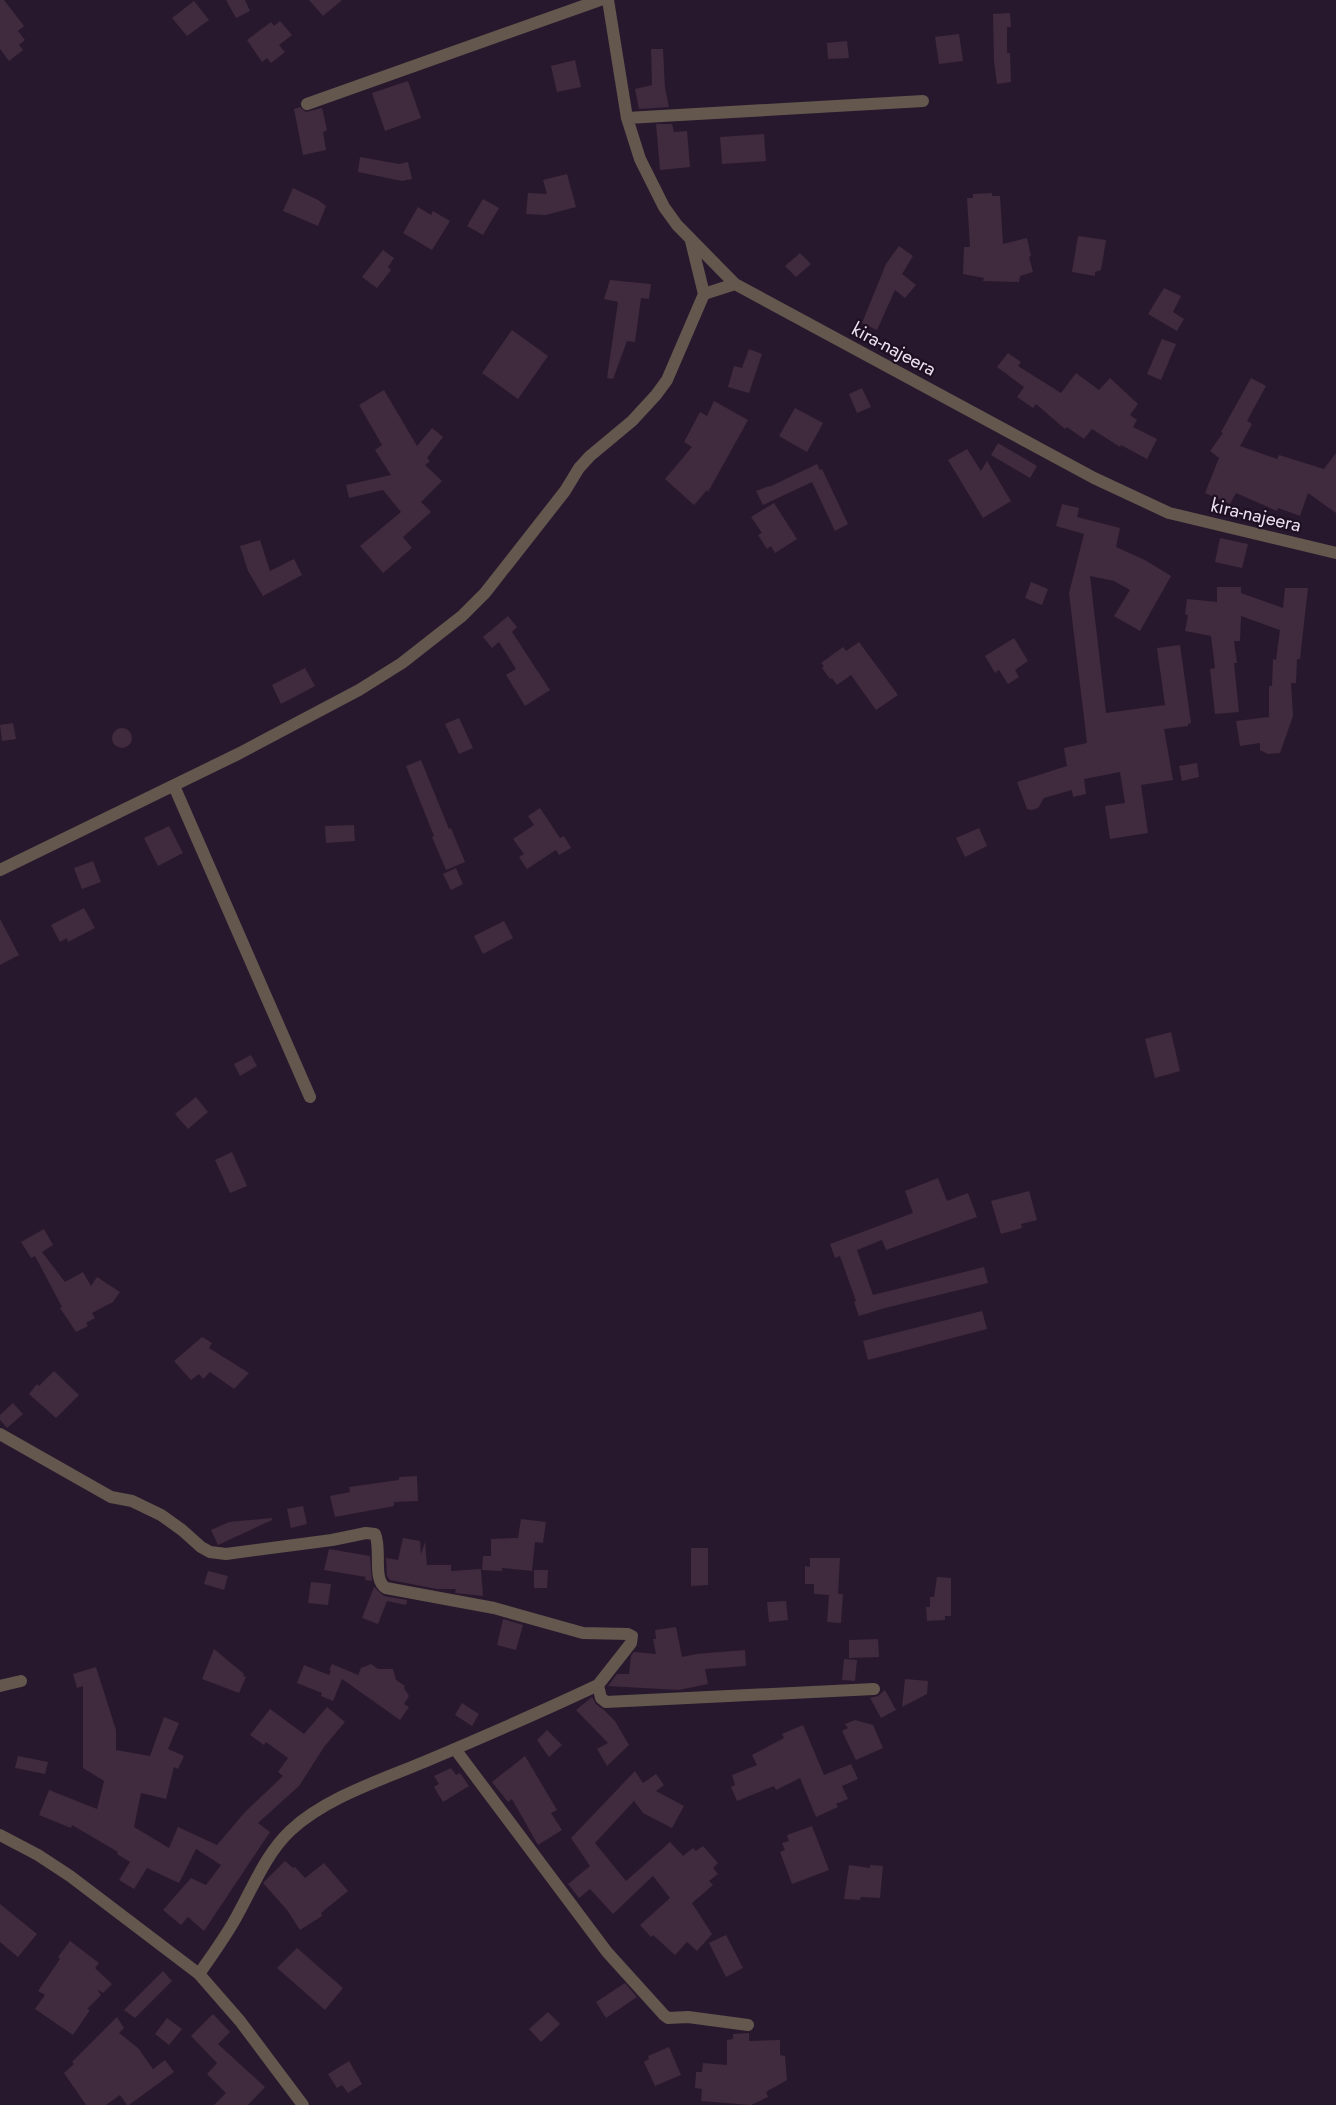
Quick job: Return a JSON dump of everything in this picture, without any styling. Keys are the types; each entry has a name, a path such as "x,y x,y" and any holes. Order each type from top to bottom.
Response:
{"street":[{"path":"307,104 600,0"},
{"name":"kira-najeera","path":"608,0 627,118 640,159 656,191 677,225 735,284 1094,478 1169,514 1336,553"},
{"path":"627,118 923,101"},
{"path":"0,870 174,786 359,690 402,663 462,616 485,593 565,491 579,468 590,456 632,421 667,380 704,294 691,241"},
{"path":"704,294 735,284"},
{"path":"174,786 310,1097"},
{"path":"0,1434 111,1497 132,1501 161,1515 182,1530 201,1548 210,1552 226,1554 375,1534 379,1543 378,1579 381,1585 386,1588 494,1608 583,1633 628,1634 632,1636 631,1643 598,1685 518,1723 356,1790 316,1812 290,1831 256,1877 238,1915 199,1974"},
{"path":"0,1686 21,1681"},
{"path":"598,1685 601,1698 606,1702 874,1689"},
{"path":"454,1749 607,1952 664,2015 668,2018 688,2017 748,2025"},
{"path":"0,1835 38,1855 70,1876 199,1974 246,2028 303,2105"}],"building":[{"path":"0,0 4,0 24,26 18,31 25,40 19,45 23,50 9,61 0,49"},
{"path":"226,0 245,0 250,11 236,18"},
{"path":"309,0 342,0 323,16"},
{"path":"194,1 209,20 187,36 172,18"},
{"path":"1010,13 1011,27 1007,27 1007,53 1010,53 1011,82 997,84 994,61 993,14"},
{"path":"280,21 292,35 279,45 285,52 271,63 267,58 262,62 247,40 271,22 274,26"},
{"path":"959,34 963,61 939,64 935,37"},
{"path":"847,41 849,58 828,59 827,43"},
{"path":"651,49 663,49 665,88 669,107 639,109 635,89 652,85"},
{"path":"575,60 581,87 557,92 551,66"},
{"path":"408,81 421,118 385,131 372,93"},
{"path":"300,107 306,112 322,108 327,130 323,132 326,150 303,155 294,109"},
{"path":"656,124 672,124 674,132 687,131 690,167 660,170"},
{"path":"764,134 766,161 722,164 720,137"},
{"path":"360,157 399,164 408,162 412,179 402,181 358,172"},
{"path":"567,174 576,207 546,215 526,214 528,193 547,194 543,180"},
{"path":"293,188 326,206 318,226 283,211"},
{"path":"992,193 992,196 1000,196 1003,244 1027,238 1033,272 1020,276 1019,282 983,281 984,278 963,274 964,247 970,247 967,198 973,198 973,194"},
{"path":"483,199 499,208 483,235 467,226"},
{"path":"418,207 431,215 433,211 450,221 432,250 403,233"},
{"path":"1078,236 1106,240 1101,270 1095,272 1095,276 1072,272"},
{"path":"899,246 913,256 902,274 916,285 905,298 895,290 877,330 862,323 886,264"},
{"path":"383,250 394,258 388,267 391,270 377,288 362,277"},
{"path":"800,253 811,264 796,277 785,266"},
{"path":"610,280 651,284 649,299 641,298 635,342 627,341 613,379 607,378 618,302 604,299"},
{"path":"1164,288 1181,296 1173,312 1184,319 1177,331 1148,314"},
{"path":"512,330 548,356 518,399 482,373"},
{"path":"1162,339 1176,344 1161,380 1147,374"},
{"path":"749,349 762,354 749,393 728,387 734,366 742,368"},
{"path":"1008,353 1021,362 1018,366 1061,393 1076,373 1099,390 1110,378 1138,404 1130,415 1137,420 1133,427 1157,439 1147,459 1121,445 1120,447 1092,429 1084,439 1067,427 1065,429 1036,404 1033,408 1017,397 1024,387 997,367"},
{"path":"1251,378 1266,386 1247,421 1252,424 1240,446 1277,459 1279,455 1324,469 1336,453 1336,513 1308,493 1300,516 1278,508 1277,511 1236,493 1230,504 1205,493 1219,458 1210,451 1223,433 1221,432"},
{"path":"862,388 871,407 857,413 849,394"},
{"path":"384,390 417,446 432,428 443,437 427,458 430,461 425,465 442,481 421,502 431,512 403,537 412,548 383,573 360,546 401,512 383,490 349,498 346,485 391,475 375,450 382,445 359,405"},
{"path":"714,401 748,420 708,492 707,490 694,505 665,479 692,447 684,442 700,412 707,416"},
{"path":"795,408 823,423 807,452 779,436"},
{"path":"998,443 1037,466 1030,478 991,455"},
{"path":"967,449 981,471 987,461 1011,501 983,518 948,460"},
{"path":"817,464 820,470 822,469 848,524 835,531 812,482 763,505 756,491 769,487"},
{"path":"774,503 797,539 775,553 771,546 767,549 758,535 762,533 751,517"},
{"path":"1062,504 1079,508 1077,517 1120,528 1116,547 1145,560 1171,576 1140,631 1114,616 1130,590 1114,581 1090,576 1106,713 1165,705 1157,648 1180,645 1191,723 1188,726 1164,729 1173,780 1141,785 1148,833 1110,839 1105,806 1125,803 1120,772 1084,779 1086,794 1073,797 1072,790 1044,798 1038,808 1032,810 1027,809 1017,782 1067,766 1064,748 1087,743 1069,593 1084,534 1056,526"},
{"path":"1220,538 1248,544 1242,568 1215,562"},
{"path":"260,540 270,571 294,559 302,575 263,596 248,571 240,546"},
{"path":"1031,582 1048,589 1042,605 1025,598"},
{"path":"1217,587 1241,587 1241,593 1283,608 1285,588 1308,588 1300,659 1297,659 1296,683 1291,683 1293,716 1280,753 1268,754 1260,750 1260,743 1240,746 1236,721 1269,717 1269,686 1272,686 1273,659 1276,660 1280,630 1241,616 1240,641 1234,641 1237,663 1234,663 1239,712 1215,714 1210,669 1215,668 1211,636 1185,631 1188,615 1185,614 1187,599 1217,602"},
{"path":"508,616 517,627 512,632 550,690 525,706 506,675 516,669 499,642 492,648 483,637"},
{"path":"1014,638 1028,661 1015,670 1019,677 1008,684 999,670 995,673 985,656"},
{"path":"859,642 898,695 876,710 851,675 837,685 822,668 824,666 821,663 843,647 846,651"},
{"path":"305,668 315,686 281,704 272,685"},
{"path":"459,718 473,748 459,754 445,724"},
{"path":"13,723 16,739 2,741 0,725"},
{"path":"122,728 129,731 132,738 129,745 122,748 115,745 112,738 115,731"},
{"path":"421,760 449,829 451,828 465,862 446,870 406,766"},
{"path":"1197,763 1199,777 1182,781 1179,766"},
{"path":"540,808 560,838 564,836 571,848 559,855 556,850 527,869 519,857 524,854 513,839 534,825 528,816"},
{"path":"354,825 355,841 326,843 325,826"},
{"path":"169,826 183,853 158,866 144,838"},
{"path":"979,828 987,846 965,857 956,838"},
{"path":"93,861 101,882 82,889 74,868"},
{"path":"456,868 463,884 451,890 443,874"},
{"path":"84,908 95,928 68,942 67,938 60,942 51,925"},
{"path":"0,919 19,955 0,965"},
{"path":"504,921 513,938 483,954 474,936"},
{"path":"1171,1032 1180,1071 1155,1078 1145,1039"},
{"path":"251,1055 257,1066 240,1076 234,1064"},
{"path":"196,1097 208,1112 188,1129 175,1114"},
{"path":"232,1152 247,1186 230,1193 215,1160"},
{"path":"938,1178 947,1201 968,1193 977,1217 886,1250 882,1240 857,1250 873,1295 984,1267 988,1283 859,1316 854,1302 856,1301 840,1256 835,1258 830,1244 913,1213 905,1191"},
{"path":"1029,1191 1037,1220 1021,1224 1022,1228 1001,1234 991,1201"},
{"path":"44,1229 53,1245 42,1252 65,1282 83,1272 91,1286 97,1277 120,1292 113,1302 92,1313 95,1318 86,1323 88,1326 76,1332 60,1308 62,1307 35,1256 31,1258 21,1242"},
{"path":"982,1311 987,1329 868,1360 863,1341"},
{"path":"202,1337 212,1343 209,1348 249,1373 234,1389 210,1372 203,1379 199,1374 191,1380 174,1361"},
{"path":"54,1371 79,1395 56,1418 29,1394 37,1384 39,1386"},
{"path":"13,1403 23,1414 7,1428 0,1420 0,1415"},
{"path":"417,1476 418,1501 394,1502 394,1506 335,1517 330,1496 350,1492 349,1487 399,1480 399,1477"},
{"path":"303,1506 307,1524 291,1528 287,1509"},
{"path":"272,1518 272,1520 218,1545 211,1530 229,1522"},
{"path":"521,1519 546,1522 543,1543 535,1542 532,1571 502,1568 502,1571 482,1570 483,1556 491,1556 491,1539 518,1538"},
{"path":"403,1538 420,1541 421,1554 425,1542 427,1565 451,1565 451,1571 481,1569 483,1596 455,1593 456,1589 437,1589 390,1580 387,1576 386,1558 398,1560"},
{"path":"691,1548 708,1548 708,1585 691,1586"},
{"path":"329,1549 370,1556 372,1581 365,1580 366,1577 324,1570"},
{"path":"810,1558 840,1558 838,1594 843,1594 841,1623 827,1622 829,1595 814,1594 814,1584 805,1584 805,1566 810,1567"},
{"path":"534,1570 548,1570 547,1588 534,1588"},
{"path":"208,1571 228,1576 224,1590 204,1584"},
{"path":"937,1577 951,1578 951,1616 945,1616 945,1620 927,1621 926,1607 930,1607 930,1597 934,1597"},
{"path":"311,1582 331,1584 328,1605 308,1603"},
{"path":"374,1587 384,1596 407,1600 406,1605 387,1601 378,1624 362,1618"},
{"path":"786,1601 788,1620 769,1622 767,1602"},
{"path":"503,1619 523,1625 516,1650 497,1645"},
{"path":"676,1627 682,1657 745,1650 746,1666 705,1669 708,1684 679,1690 608,1686 617,1674 629,1674 631,1656 634,1652 656,1654 653,1639 656,1639 655,1630"},
{"path":"878,1639 879,1657 849,1658 849,1640"},
{"path":"214,1649 246,1677 239,1693 202,1679"},
{"path":"844,1659 857,1660 855,1681 842,1680"},
{"path":"332,1664 358,1675 361,1668 371,1664 378,1669 393,1669 396,1680 405,1686 404,1688 409,1696 404,1704 409,1707 400,1720 342,1679 333,1701 321,1696 322,1693 297,1683 304,1665 329,1675"},
{"path":"96,1667 116,1730 116,1750 150,1756 164,1717 179,1723 168,1749 184,1756 178,1769 174,1767 166,1799 141,1793 134,1827 169,1848 178,1827 217,1845 245,1812 283,1776 278,1772 288,1758 266,1742 264,1745 250,1735 270,1709 304,1734 327,1707 345,1722 324,1747 299,1786 258,1823 270,1832 204,1931 188,1917 181,1925 163,1910 191,1878 206,1885 221,1865 196,1849 179,1883 147,1868 134,1889 119,1880 130,1862 117,1854 118,1852 72,1825 71,1828 39,1815 49,1790 97,1809 104,1781 83,1768 83,1686 77,1688 73,1674"},
{"path":"905,1679 928,1681 927,1694 902,1707"},
{"path":"885,1690 896,1710 881,1718 870,1698 878,1696"},
{"path":"592,1697 596,1704 615,1721 629,1745 607,1766 597,1749 608,1743 576,1710"},
{"path":"462,1703 479,1714 472,1726 455,1715"},
{"path":"855,1720 873,1725 883,1748 856,1760 842,1731 848,1728 845,1724"},
{"path":"803,1725 824,1775 851,1764 858,1779 842,1786 848,1799 836,1804 838,1807 816,1817 800,1778 776,1790 774,1786 737,1801 731,1787 735,1785 732,1775 757,1765 752,1755 784,1738 782,1734"},
{"path":"547,1730 562,1745 549,1757 537,1740"},
{"path":"18,1756 48,1762 45,1774 15,1768"},
{"path":"525,1756 557,1810 551,1813 562,1830 538,1845 512,1799 508,1802 492,1782"},
{"path":"451,1768 456,1775 460,1773 469,1786 443,1802 434,1787 439,1784 434,1776"},
{"path":"635,1771 643,1783 656,1774 664,1785 656,1791 684,1806 672,1828 643,1813 634,1801 595,1843 626,1881 670,1842 683,1856 693,1848 696,1851 703,1846 718,1863 713,1868 718,1874 709,1881 713,1885 692,1903 712,1934 697,1951 687,1942 675,1955 653,1935 651,1937 640,1925 670,1898 653,1876 613,1914 590,1889 579,1898 568,1884 590,1866 571,1838"},
{"path":"812,1826 829,1870 792,1884 780,1852 785,1850 782,1843 789,1841 787,1835"},
{"path":"285,1861 293,1868 295,1867 305,1878 324,1863 348,1891 321,1913 322,1916 300,1930 287,1910 263,1883"},
{"path":"849,1865 870,1868 870,1865 883,1866 880,1898 861,1897 860,1900 844,1899"},
{"path":"0,1904 37,1934 18,1957 0,1942"},
{"path":"726,1935 743,1968 726,1977 709,1943"},
{"path":"70,1941 99,1963 95,1968 112,1984 103,1993 97,1989 101,1995 87,2009 90,2010 73,2035 35,2009 45,1995 38,1991"},
{"path":"297,1948 343,1988 325,2010 277,1968"},
{"path":"163,1971 172,1981 135,2018 124,2010"},
{"path":"625,1983 637,1997 606,2018 596,2002"},
{"path":"548,2012 560,2024 541,2042 529,2029"},
{"path":"213,2014 230,2032 218,2044 265,2087 248,2105 214,2105 226,2093 207,2074 217,2063 191,2036"},
{"path":"117,2017 124,2028 119,2033 138,2048 153,2069 165,2060 174,2072 129,2105 120,2095 106,2105 86,2105 64,2073 74,2064 72,2062"},
{"path":"167,2018 182,2029 169,2045 155,2034"},
{"path":"749,2033 749,2041 780,2040 780,2055 785,2056 787,2080 766,2092 768,2097 751,2105 701,2101 702,2089 695,2088 696,2072 702,2072 703,2063 727,2065 727,2040 733,2039 733,2034"},
{"path":"669,2047 681,2075 655,2086 644,2062 649,2059 648,2056"},
{"path":"349,2061 362,2084 348,2093 342,2085 337,2088 328,2074"}]}
